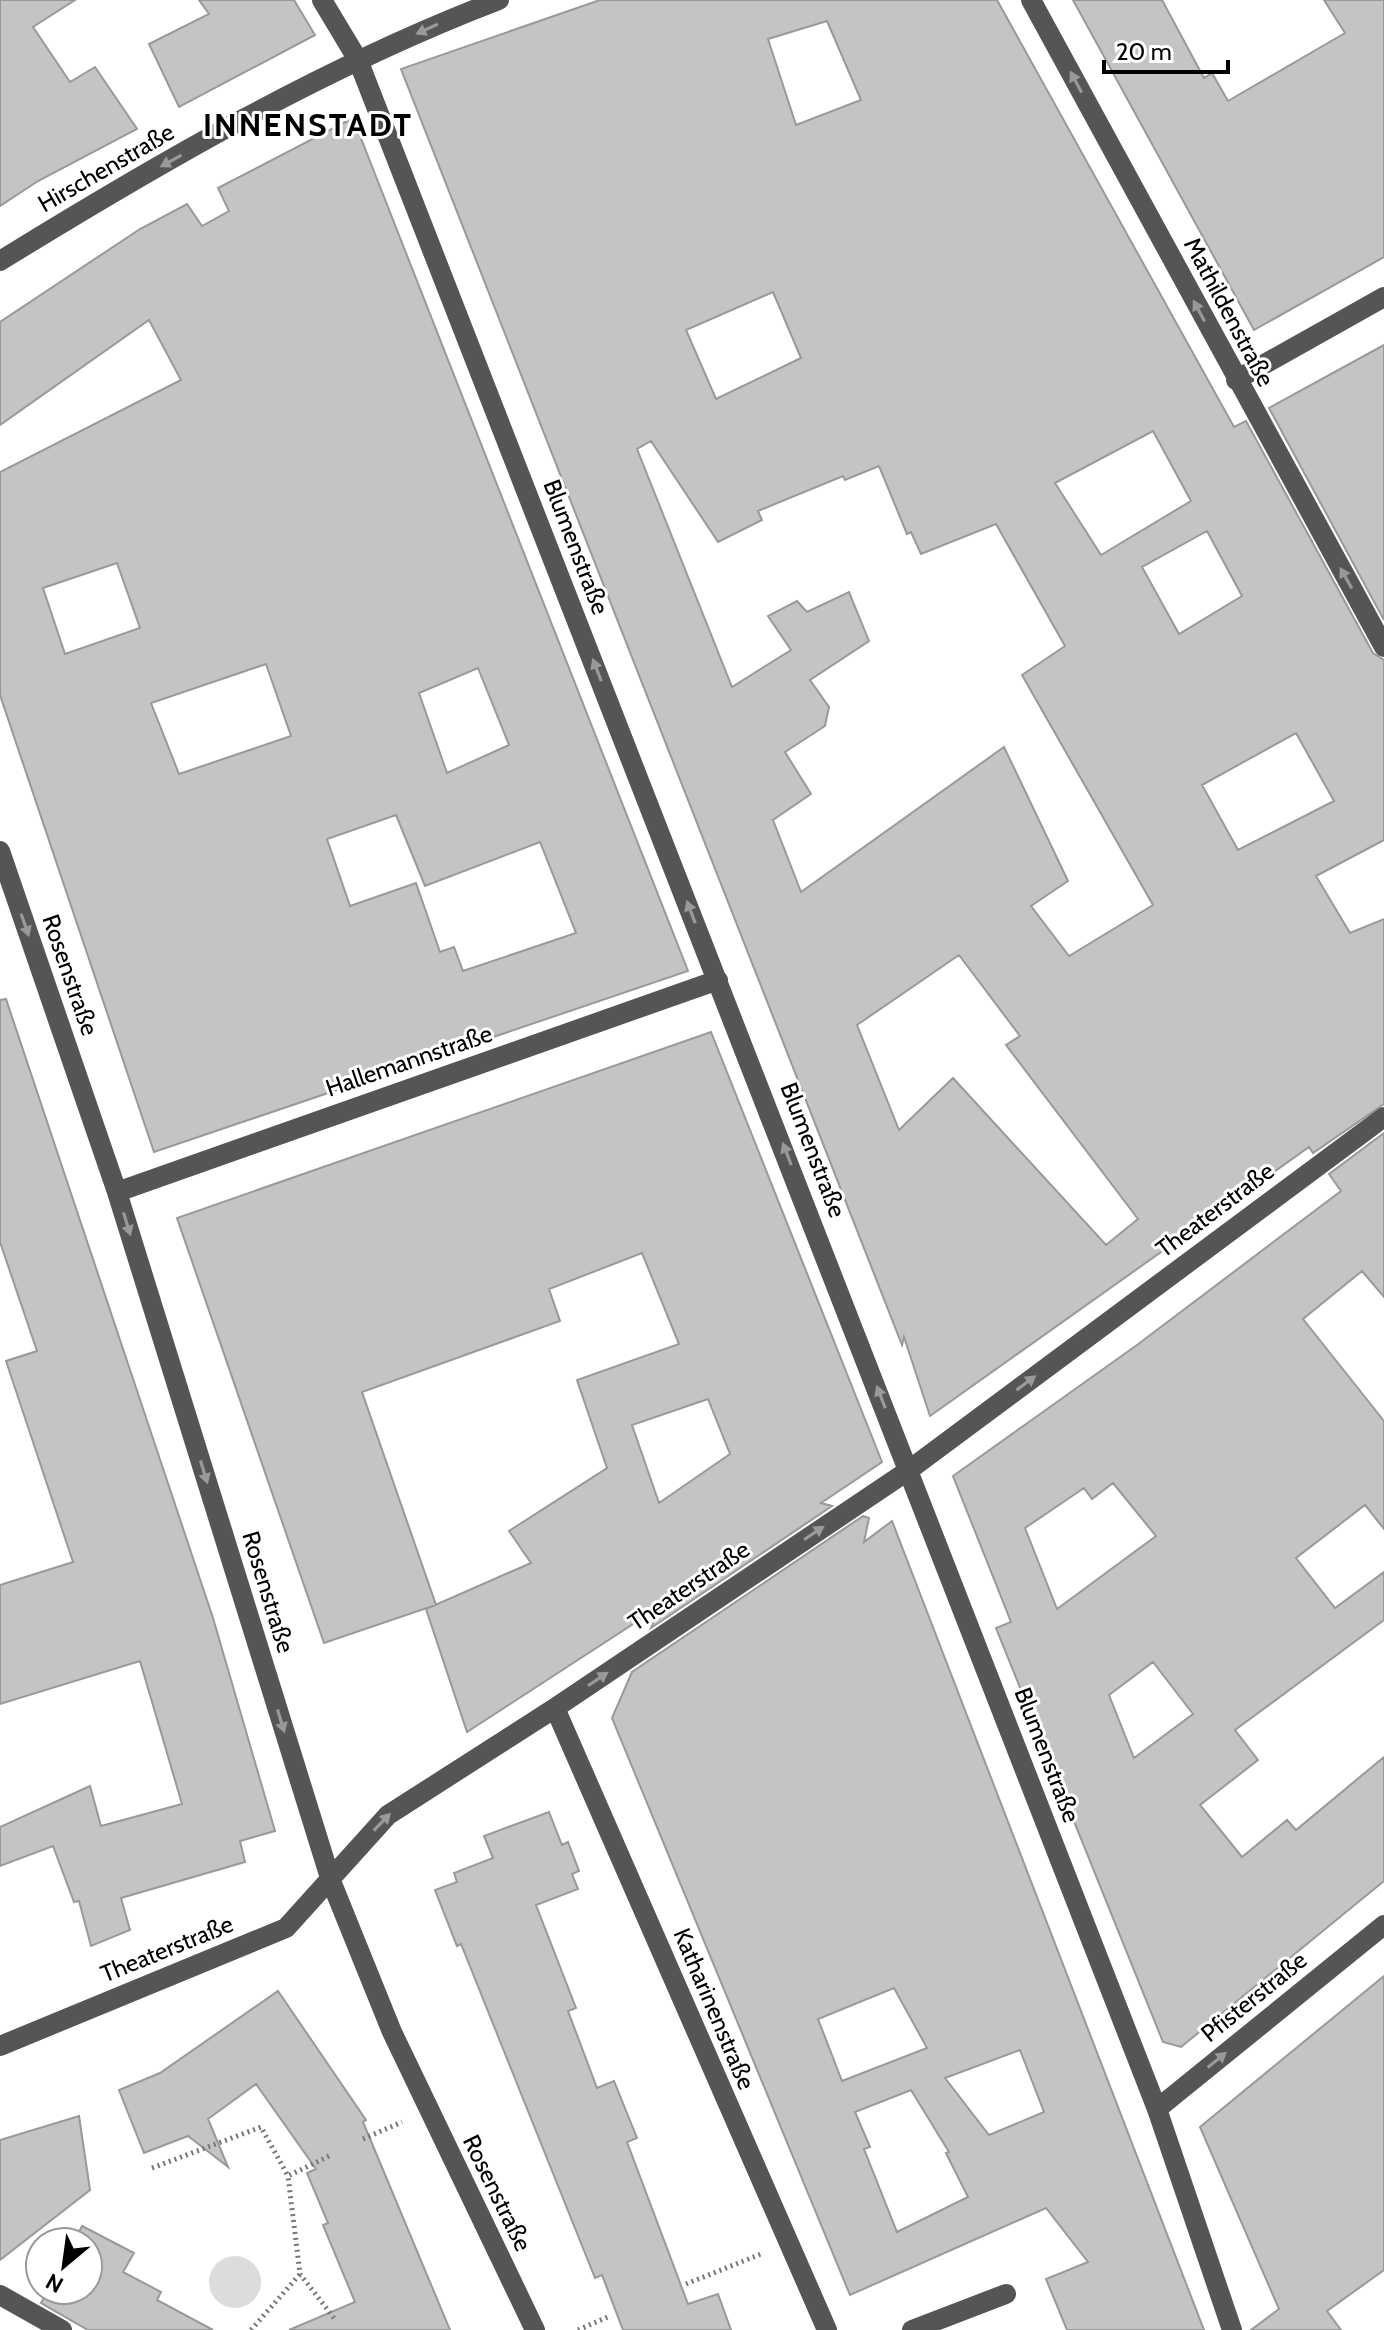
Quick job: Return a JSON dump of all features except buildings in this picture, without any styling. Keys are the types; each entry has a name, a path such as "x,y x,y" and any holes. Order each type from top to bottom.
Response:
{"street":[{"name":"Blumenstraße","path":"322,0 358,60 718,980 1157,2109 1232,2330"},
{"name":"Hirschenstraße","path":"0,261 300,88 499,0"},
{"name":"Mathildenstraße","path":"1031,0 1384,647"},
{"path":"1236,380 1384,297"},
{"name":"Rosenstraße","path":"0,851 117,1192 331,1881 428,2110 535,2330"},
{"name":"Hallemannstraße","path":"117,1192 718,980"},
{"name":"Theaterstraße","path":"0,2046 286,1928 388,1815 555,1708 909,1470 1384,1117"},
{"name":"Katharinenstraße","path":"555,1708 827,2330"},
{"name":"Pfisterstraße","path":"1157,2109 1384,1925"},
{"path":"912,2330 1006,2294"},
{"path":"0,2295 62,2330"}],"path":[{"path":"363,2139 428,2110"},
{"path":"152,2168 261,2127 288,2176 300,2274 334,2318"},
{"path":"288,2176 329,2156"},
{"path":"686,2284 788,2244"},
{"path":"251,2330 300,2274"},
{"path":"578,2330 610,2316"}],"shaded area":[{"path":"235,2256 253,2264 261,2282 253,2300 235,2308 217,2300 209,2282 217,2264"}],"district":[{"name":"INNENSTADT","path":"308,125"}]}
